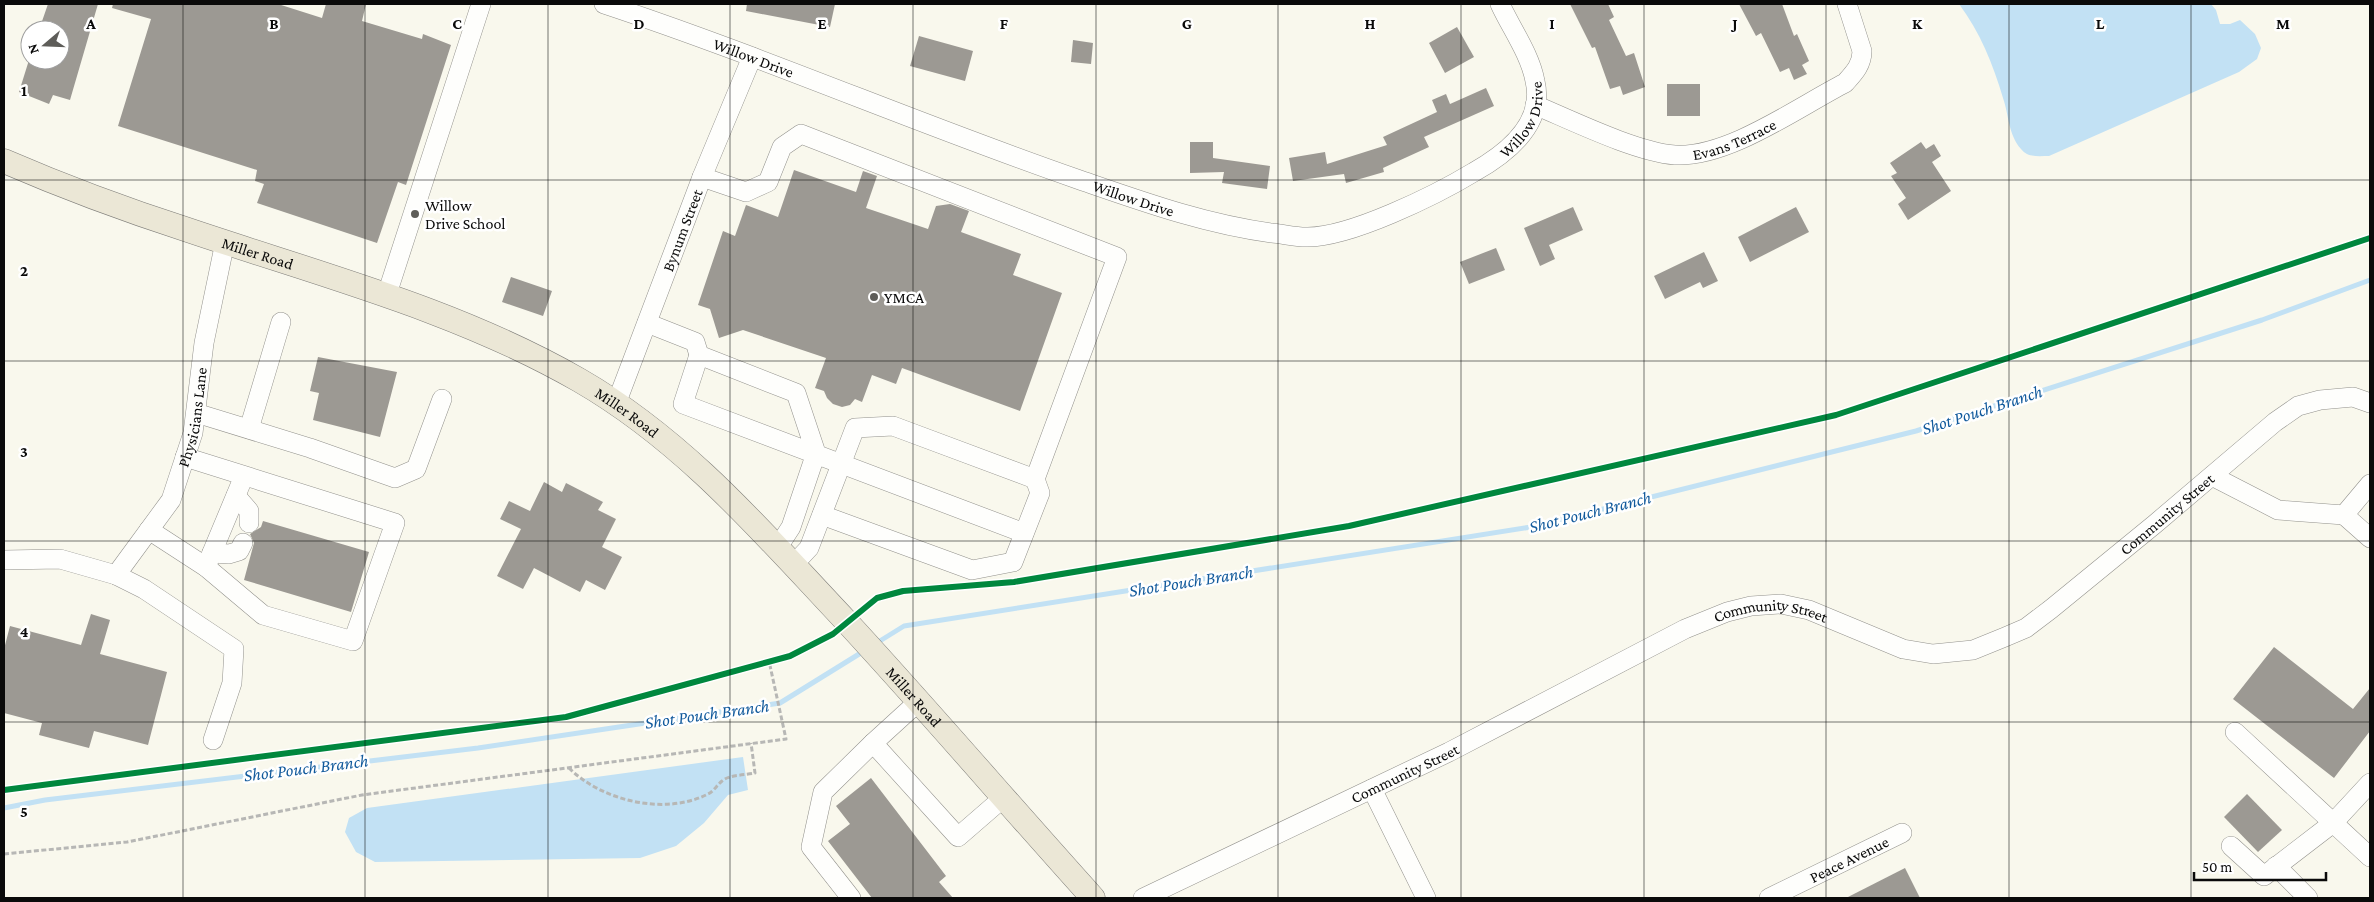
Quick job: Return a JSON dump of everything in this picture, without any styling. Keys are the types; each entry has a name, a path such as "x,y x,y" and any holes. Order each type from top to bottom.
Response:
{"main road":[{"name":"Miller Road","path":"4,161 97,199 387,294 502,340 579,380 616,404 644,423 706,474 786,556 1093,898"}],"street":[{"path":"387,294 481,4"},
{"name":"Willow Drive","path":"604,4 692,33 979,145 1148,203 1230,227 1306,238 1345,231 1447,188 1507,150 1522,136 1535,105 1535,79 1500,4"},
{"name":"Evans Terrace","path":"1535,105 1654,151 1685,155 1716,150 1845,83 1857,70 1862,58 1862,51 1847,4"},
{"name":"Bynum Street","path":"616,404 702,177 752,57"},
{"path":"702,177 746,192 768,182 782,147 801,134 1117,257 1035,478 1040,494 1013,562 972,570 822,515"},
{"name":"Physicians Lane","path":"116,575 170,500 194,433 204,343 225,242"},
{"path":"249,429 281,322"},
{"path":"647,323 695,342 699,355 683,404 816,453 1024,534"},
{"path":"699,355 796,393 816,453 791,527 786,556 809,548 855,428 893,426 1035,478"},
{"name":"Community Street","path":"1143,898 1449,752 1685,629 1727,612 1751,606 1781,604 1809,610 1903,649 1933,654 1973,650 2026,628 2275,422 2298,406 2320,400 2353,397 2370,403"},
{"path":"196,413 395,478 416,469 442,399"},
{"path":"149,530 209,560 263,615 353,642 395,523 185,457"},
{"path":"209,560 244,476"},
{"path":"2212,476 2278,510 2344,515 2370,538"},
{"path":"2344,515 2370,484"},
{"path":"236,496 249,511 249,523"},
{"path":"209,560 239,551 243,543"},
{"path":"4,560 60,559 116,575 144,589 234,649 232,683 213,740"},
{"path":"851,898 810,847 823,792 918,702"},
{"path":"2235,732 2370,857"},
{"path":"874,743 958,837 1003,798"},
{"path":"2230,846 2264,876 2333,822 2370,783"},
{"path":"1372,789 1426,898"},
{"name":"Peace Avenue","path":"1769,898 1902,833"},
{"path":"2276,866 2308,898"}],"path":[{"path":"4,854 127,842 362,794 786,738 772,673 773,661 760,664"},
{"path":"569,768 580,779 600,791 625,800 647,803 689,800 709,794 724,779 755,773 751,743"}],"water":[{"path":"1959,4 2211,4 2216,10 2220,24 2230,24 2240,20 2255,34 2261,48 2257,59 2239,72 2049,156 2034,156 2024,152 2014,137 1995,73 1980,37"},
{"path":"743,757 748,790 728,795 704,823 676,846 640,858 375,862 356,852 345,832 349,818 367,808"}],"building":[{"path":"48,4 98,4 70,100 53,95 49,104 19,92 26,70 70,70 70,20 42,20"},
{"path":"113,4 278,4 322,18 326,4 366,4 362,21 422,39 423,34 451,45 406,185 398,182 377,243 257,203 264,184 255,181 257,170 118,126 151,19 112,8"},
{"path":"747,4 835,4 830,27 746,11"},
{"path":"1570,4 1608,4 1614,17 1609,20 1626,56 1634,53 1645,87 1623,95 1620,86 1610,89 1595,47 1592,48"},
{"path":"1739,4 1782,4 1794,36 1797,34 1809,61 1802,65 1807,74 1794,80 1789,68 1780,72 1761,33 1756,36"},
{"path":"1457,27 1474,57 1445,73 1429,43"},
{"path":"919,36 973,51 965,81 910,66"},
{"path":"1073,40 1093,43 1091,64 1071,62"},
{"path":"1667,84 1700,84 1700,116 1667,116"},
{"path":"1486,88 1494,106 1424,137 1429,147 1383,168 1384,172 1346,183 1344,174 1293,181 1289,158 1325,152 1327,164 1387,145 1383,137 1437,112 1432,100 1446,94 1450,104"},
{"path":"1190,142 1213,142 1213,158 1270,166 1267,189 1222,183 1224,172 1190,173"},
{"path":"1921,142 1926,149 1934,144 1941,156 1932,162 1951,191 1908,220 1898,204 1906,198 1891,176 1897,173 1890,163"},
{"name":"YMCA","path":"794,170 856,192 863,171 877,176 866,208 928,229 936,206 950,204 969,211 961,232 1021,254 1013,275 1062,293 1020,411 902,368 896,384 872,375 862,402 855,399 850,405 842,407 833,404 827,398 824,391 815,388 826,358 743,330 719,338 710,309 698,305 723,231 735,236 746,205 778,217"},
{"path":"1573,207 1583,230 1549,245 1555,259 1540,266 1524,228"},
{"path":"1796,207 1809,232 1750,262 1738,237"},
{"path":"1496,248 1505,270 1469,284 1460,262"},
{"path":"1704,252 1718,281 1703,288 1700,282 1665,299 1654,276"},
{"path":"511,277 552,291 543,316 502,302"},
{"path":"318,357 397,372 380,437 313,420 319,393 310,391"},
{"path":"544,482 562,492 566,483 603,502 598,510 616,519 602,547 622,557 605,590 586,580 580,592 534,568 523,589 497,576 521,529 500,519 509,501 530,511"},
{"path":"263,521 369,552 351,612 244,580 254,543 250,534 261,527"},
{"path":"91,614 110,620 100,654 167,672 148,745 94,731 89,748 39,735 42,723 4,713 4,649 10,626 81,645"},
{"path":"2274,647 2353,709 2370,688 2370,731 2334,778 2233,699"},
{"path":"871,778 946,876 939,882 953,898 872,898 828,841 850,824 836,806"},
{"path":"2247,794 2282,830 2258,852 2224,817"},
{"path":"1905,868 1920,898 1846,898"}],"waterway":[{"name":"Shot Pouch Branch","path":"875,644 904,626 1531,527 1916,431 2262,320 2370,280"},
{"name":"Shot Pouch Branch","path":"4,808 45,800 478,748 780,703 864,651"}],"cycle path":[{"path":"4,790 566,717 790,656 833,634 877,598 903,591 1014,582 1349,526 1836,415 2370,238"}],"place":[{"name":"Willow Drive School","path":"415,214"},
{"name":"YMCA","path":"874,297"}]}
